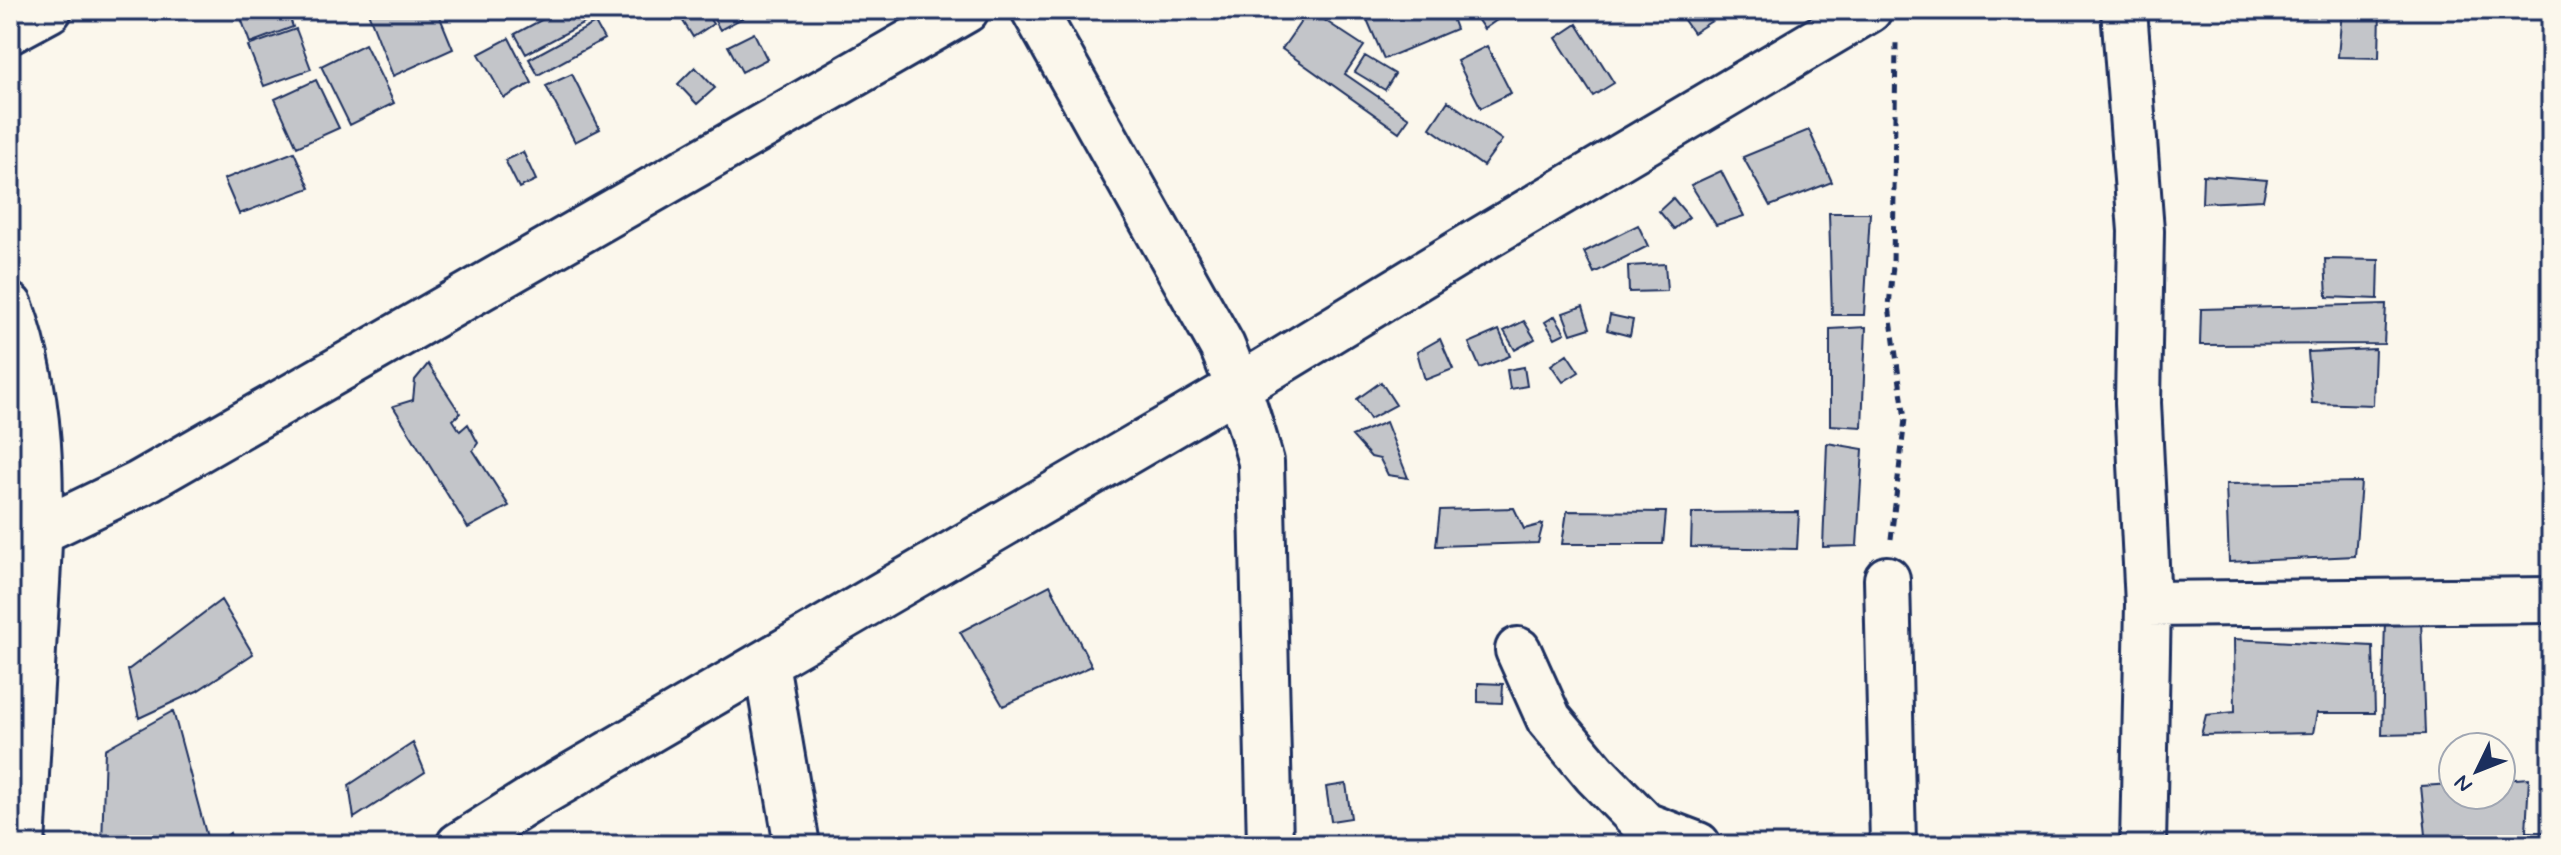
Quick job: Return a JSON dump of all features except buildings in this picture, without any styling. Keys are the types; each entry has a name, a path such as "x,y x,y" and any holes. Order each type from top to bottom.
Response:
{"street":[{"path":"10,31 49,10"},
{"path":"25,537 139,484 966,10"},
{"path":"1034,10 1222,346 1240,386 1261,462 1270,845"},
{"path":"2124,10 2141,231 2138,403 2148,604 2143,845"},
{"path":"459,845 535,797 1240,386 1470,246 1882,26"},
{"path":"10,306 24,346 38,426 25,537 22,845"},
{"path":"1887,579 1893,845"},
{"path":"2148,604 2551,600"},
{"path":"1518,650 1549,719 1595,774 1645,825 1698,845"},
{"path":"766,663 797,845"}],"path":[{"path":"1882,26 1893,266 1889,306 1905,419 1887,579"}]}
